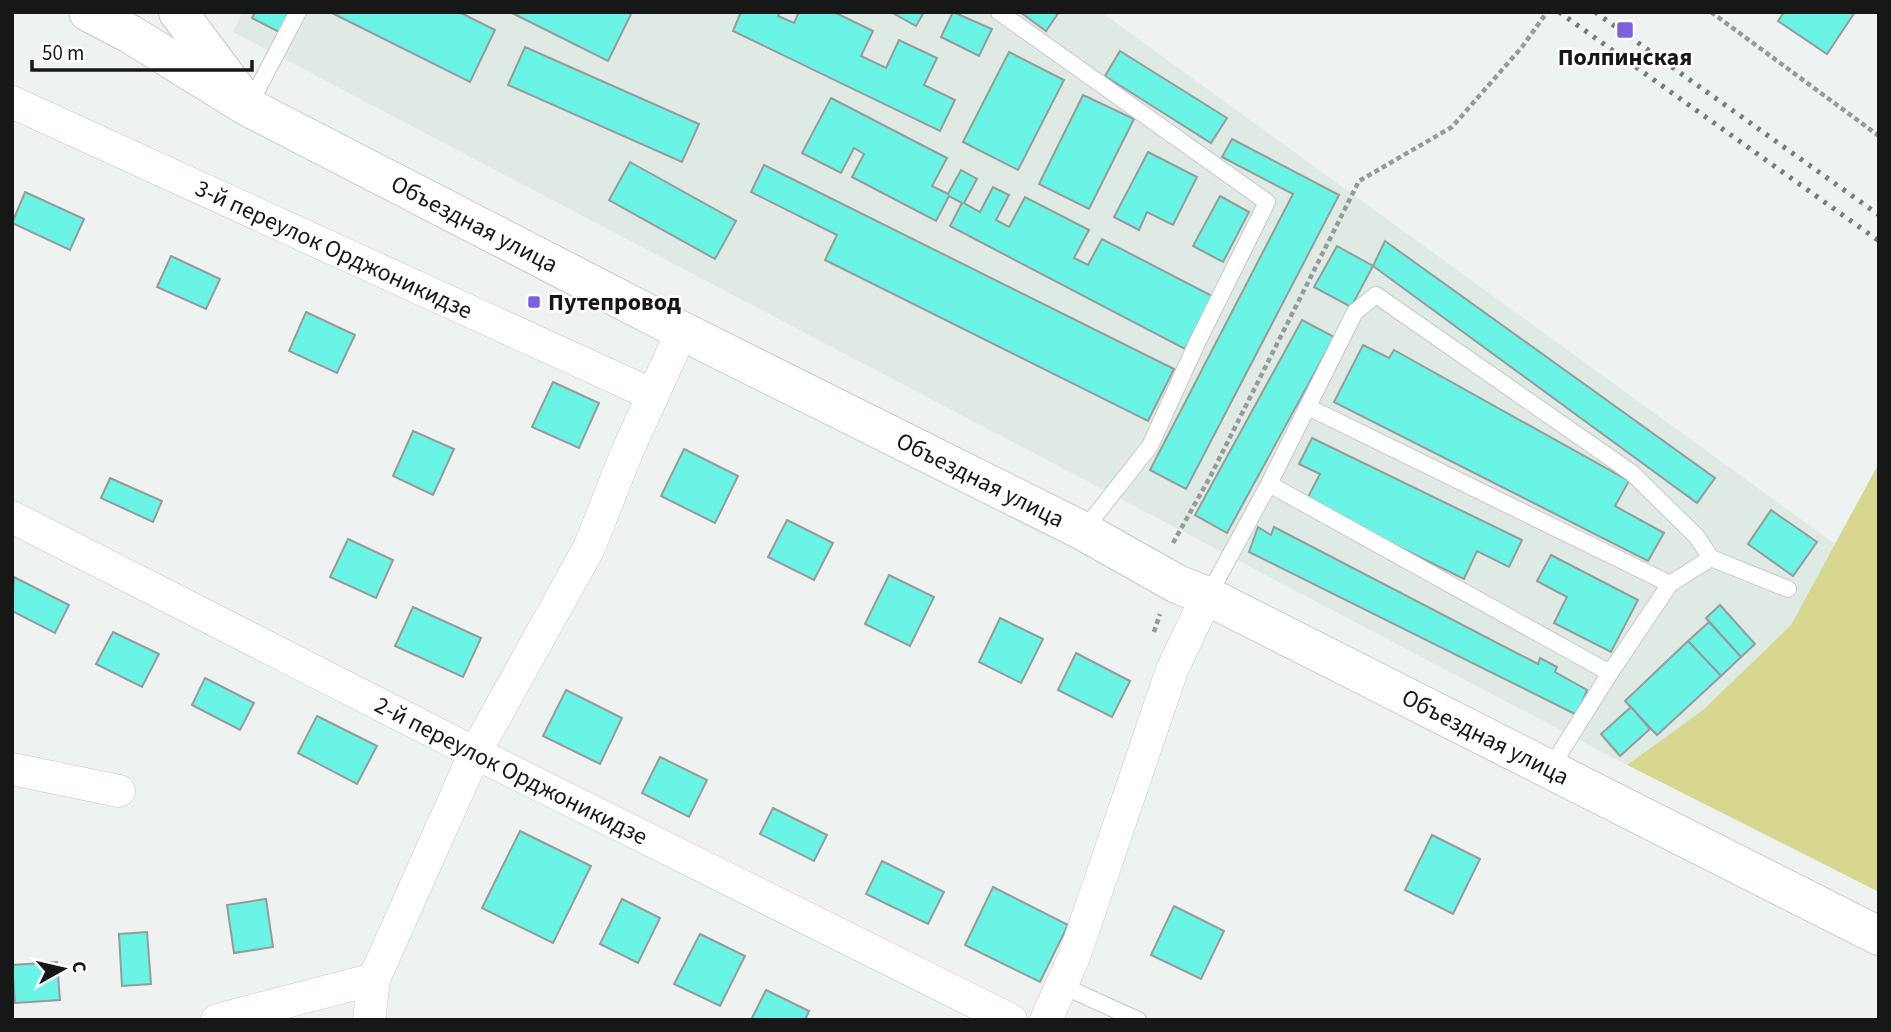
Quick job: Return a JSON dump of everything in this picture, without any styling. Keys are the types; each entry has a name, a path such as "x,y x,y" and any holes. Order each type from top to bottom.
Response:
{"street":[{"name":"Объездная улица","path":"88,12 143,23 248,107 682,331 1083,531 1177,584 1207,596 1879,936"},
{"path":"178,12 248,107"},
{"name":"3-й переулок Орджоникидзе","path":"12,103 653,395"},
{"path":"369,1020 374,979 475,753 589,548 627,452 682,331"},
{"name":"2-й переулок Орджоникидзе","path":"12,517 475,753 1011,1020"},
{"path":"1046,1020 1074,957 1172,670 1207,596"},
{"path":"12,769 119,791"},
{"path":"217,1020 374,979"}],"lane":[{"path":"248,107 298,12"},
{"path":"999,12 1267,201 1150,446 1083,531"},
{"path":"1207,596 1269,484 1355,312 1376,295 1632,473 1697,537 1711,558 1788,589"},
{"path":"1308,407 1670,584"},
{"path":"1269,484 1609,673"},
{"path":"1550,769 1609,673 1670,584 1711,558"},
{"path":"1061,985 1138,1020"}],"path":[{"path":"1181,552 1172,545 1223,452 1359,181 1452,127 1522,47 1547,12"},
{"path":"1711,12 1879,136"}],"shaded area":[{"path":"243,12 1101,12 1835,544 1791,625 1703,710 1627,765 233,32"},
{"path":"1879,463 1879,892 1627,765 1703,710 1791,625"}],"building":[{"path":"255,12 292,12 281,33 252,18"},
{"path":"330,12 459,12 495,30 470,82"},
{"path":"510,12 632,12 608,61"},
{"path":"741,12 780,12 778,16 794,23 799,12 834,12 873,31 861,56 886,68 899,40 937,58 924,85 955,100 940,131 733,31"},
{"path":"891,12 924,12 916,26"},
{"path":"953,12 992,29 979,56 941,37"},
{"path":"1020,12 1059,12 1046,31"},
{"path":"1784,12 1855,12 1827,54 1778,21"},
{"path":"525,47 699,124 682,162 508,85"},
{"path":"1120,51 1227,118 1211,143 1105,76"},
{"path":"1009,52 1064,80 1018,170 963,142"},
{"path":"1083,95 1134,119 1089,209 1039,184"},
{"path":"831,98 947,158 932,186 948,194 961,170 977,179 964,203 980,212 993,187 1009,195 996,220 1009,227 1025,197 1089,230 1074,258 1088,265 1102,239 1212,296 1185,349 950,226 962,203 949,196 936,221 852,177 864,154 854,148 841,173 802,153"},
{"path":"1232,139 1339,195 1186,489 1150,470 1293,194 1222,157"},
{"path":"1148,152 1197,177 1173,225 1147,212 1139,230 1114,217"},
{"path":"630,162 736,221 715,259 609,200"},
{"path":"764,165 1174,369 1148,421 825,260 837,235 751,192"},
{"path":"25,192 84,219 70,250 12,223"},
{"path":"1220,196 1249,212 1223,262 1193,246"},
{"path":"1385,241 1715,478 1697,503 1373,266"},
{"path":"1337,246 1373,266 1351,307 1314,287"},
{"path":"171,256 220,279 206,309 157,287"},
{"path":"306,312 355,335 337,373 289,351"},
{"path":"1302,320 1334,337 1227,533 1195,515"},
{"path":"1363,345 1389,358 1394,350 1629,481 1615,506 1664,533 1648,561 1334,402"},
{"path":"553,382 599,403 579,448 532,427"},
{"path":"413,431 454,449 433,495 393,476"},
{"path":"1312,438 1522,540 1509,567 1477,551 1464,579 1306,501 1320,474 1299,464"},
{"path":"684,449 738,476 715,523 661,496"},
{"path":"110,478 162,501 153,522 101,498"},
{"path":"1771,510 1817,542 1793,576 1748,544"},
{"path":"787,520 833,543 814,580 768,557"},
{"path":"1258,527 1271,535 1274,527 1538,664 1540,658 1557,667 1555,672 1587,690 1577,715 1249,552"},
{"path":"348,539 393,560 376,598 330,577"},
{"path":"1551,555 1638,600 1611,652 1554,623 1567,597 1537,581"},
{"path":"889,575 934,597 910,646 865,624"},
{"path":"14,577 69,605 55,633 12,611"},
{"path":"1720,605 1755,644 1741,657 1706,618"},
{"path":"413,607 481,638 463,677 395,646"},
{"path":"1000,618 1043,639 1021,683 979,662"},
{"path":"1709,622 1741,657 1721,676 1688,641"},
{"path":"113,632 159,654 142,687 96,664"},
{"path":"1688,641 1721,676 1657,735 1625,701"},
{"path":"1076,653 1130,681 1112,717 1058,690"},
{"path":"205,678 254,703 240,730 192,705"},
{"path":"566,690 622,718 600,764 543,736"},
{"path":"1631,707 1650,729 1620,756 1601,734"},
{"path":"317,716 377,746 357,784 298,753"},
{"path":"660,757 707,780 689,817 642,793"},
{"path":"773,808 827,835 814,861 760,834"},
{"path":"520,831 591,866 553,943 482,908"},
{"path":"1432,835 1480,859 1453,914 1405,890"},
{"path":"882,861 944,892 928,924 866,894"},
{"path":"993,887 1068,925 1040,982 965,945"},
{"path":"266,899 273,947 234,953 227,905"},
{"path":"622,899 660,918 638,963 600,944"},
{"path":"1174,906 1224,931 1201,979 1151,955"},
{"path":"147,932 151,984 122,986 119,934"},
{"path":"700,934 745,956 720,1006 674,984"},
{"path":"57,962 60,1000 15,1003 12,965"},
{"path":"766,990 809,1011 805,1020 751,1020"}],"railway":[{"path":"1559,12 1879,241"},
{"path":"1595,12 1879,215"}],"place":[{"name":"Полпинская","path":"1625,30"},
{"name":"Путепровод","path":"534,302"}]}
